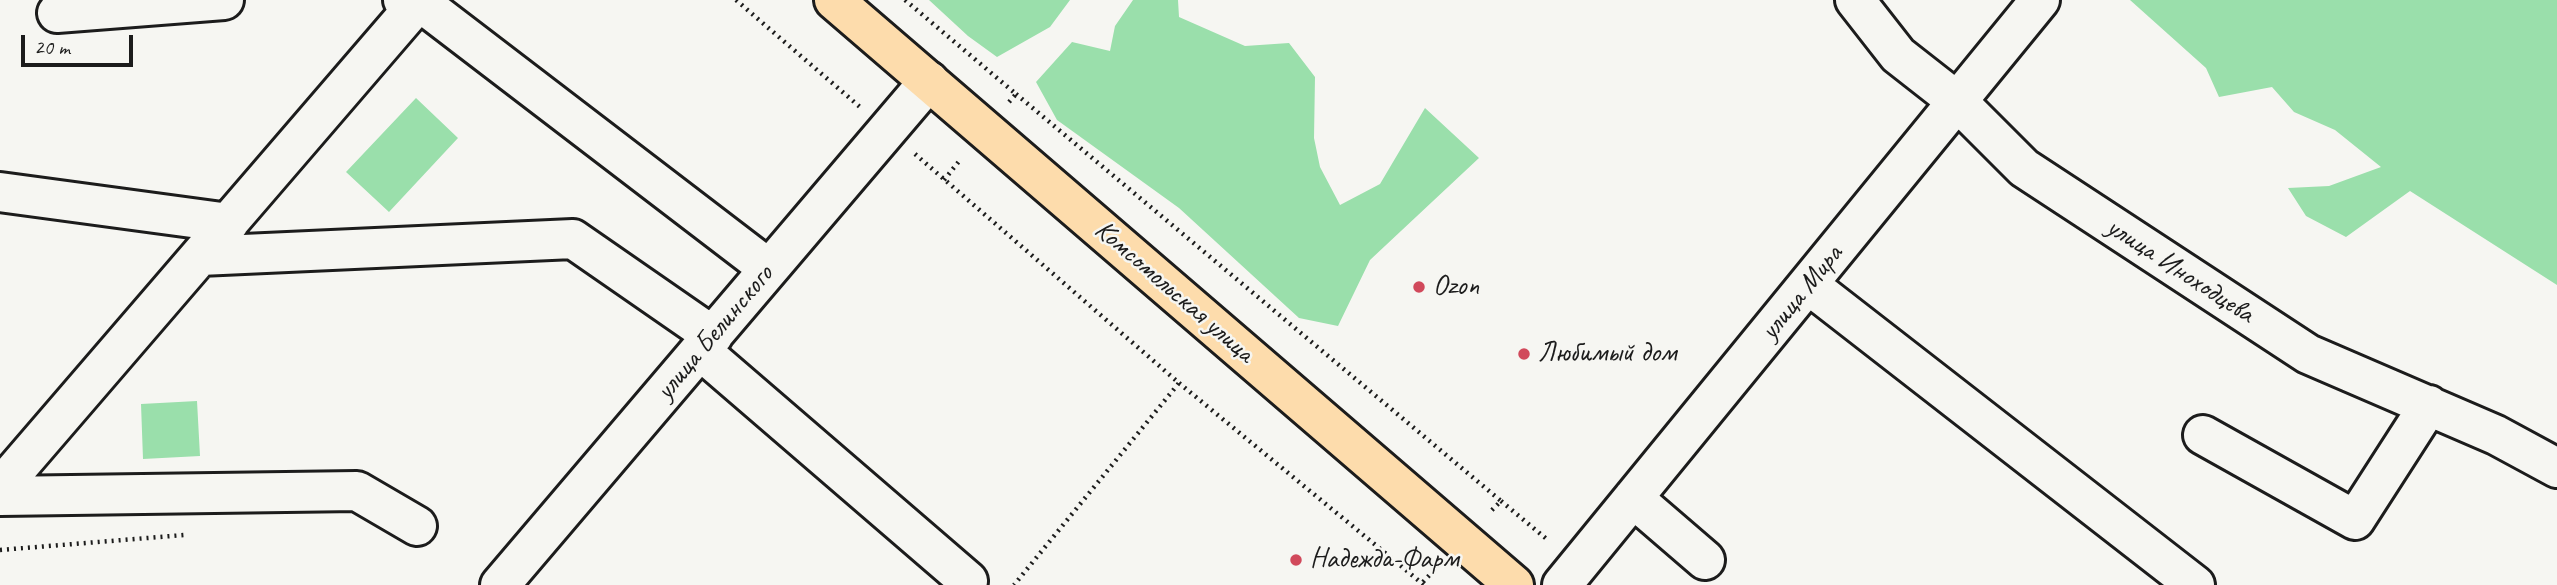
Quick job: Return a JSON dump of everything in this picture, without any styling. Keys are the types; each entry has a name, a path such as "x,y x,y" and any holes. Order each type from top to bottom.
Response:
{"main road":[{"name":"Комсомольская улица","path":"834,0 1514,585"}],"street":[{"path":"57,13 224,0"},
{"name":"улица Иноходцева","path":"1855,0 1898,54 1958,102 2024,169 2308,355 2496,435 2557,468"},
{"name":"улица Мира","path":"1562,585 2040,0"},
{"path":"0,488 229,223 414,1 769,269"},
{"name":"улица Белинского","path":"500,585 929,81"},
{"path":"0,192 229,223"},
{"path":"200,256 573,239 706,343 968,581"},
{"path":"1808,285 2195,585"},
{"path":"2203,435 2355,520 2429,405"},
{"path":"0,496 358,491 417,526"},
{"path":"1633,498 1705,560"}],"path":[{"path":"736,0 1179,383 1424,583 1501,501 1016,94"},
{"path":"1014,585 1179,383"},
{"path":"0,550 194,534"}],"green space":[{"path":"929,0 1070,0 1050,27 997,57 968,36"},
{"path":"1133,0 1178,0 1179,17 1245,46 1289,43 1315,77 1314,138 1320,167 1340,205 1380,184 1425,108 1479,158 1370,260 1338,326 1299,318 1179,208 1057,120 1036,82 1072,42 1110,51 1115,26"},
{"path":"2130,0 2557,0 2557,285 2410,191 2346,237 2306,216 2288,188 2329,186 2381,167 2335,130 2294,112 2272,87 2219,97 2206,68"},
{"path":"416,98 458,138 389,212 346,172"},
{"path":"197,401 200,456 143,459 141,404"}],"place":[{"name":"Ozon","path":"1419,287"},
{"name":"Любимый дом","path":"1524,354"},
{"name":"Надежда-Фарм","path":"1296,560"}]}
